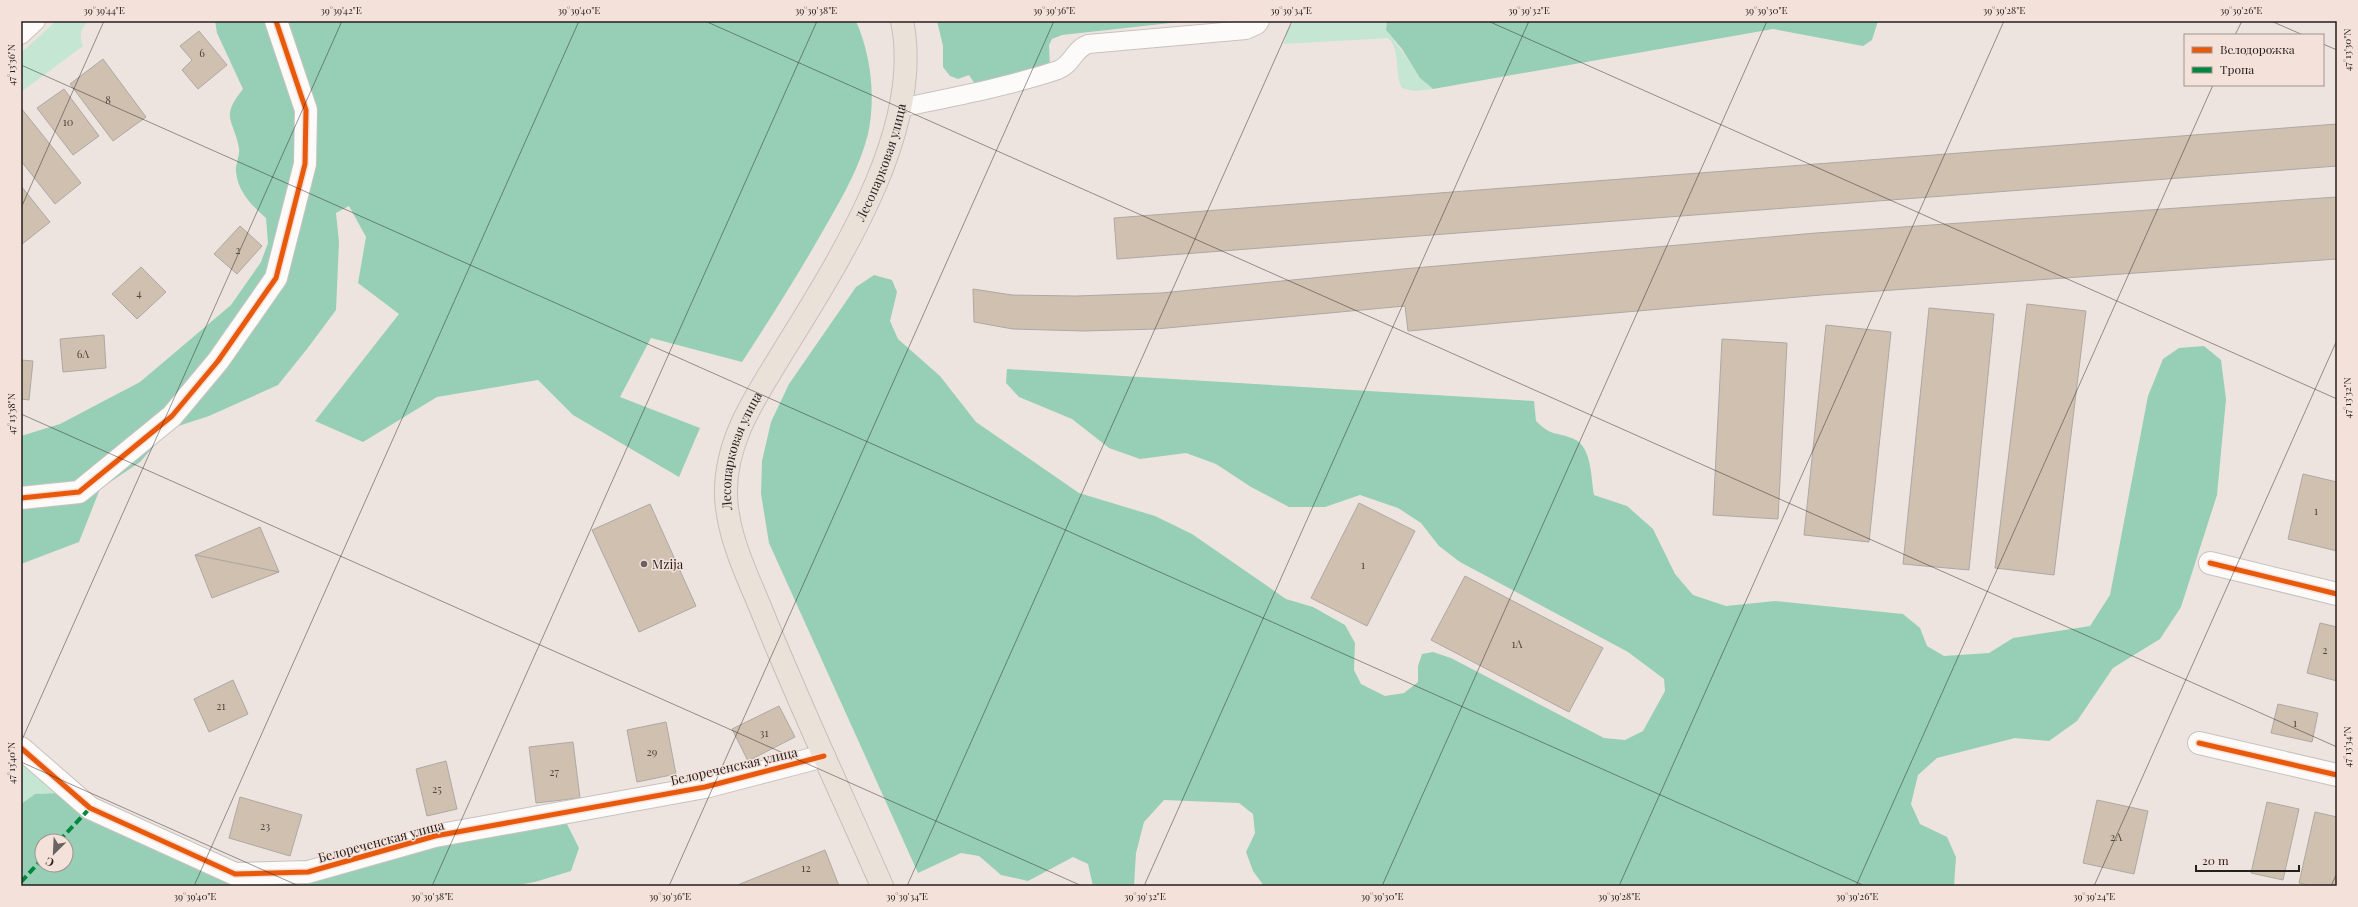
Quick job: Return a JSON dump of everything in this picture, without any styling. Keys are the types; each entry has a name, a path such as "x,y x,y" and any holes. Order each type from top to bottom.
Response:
{"main road":[{"name":"Лесопарковая улица","path":"882,886 772,638 735,542 728,519 726,497 730,455 746,414 826,282 858,224 894,134 900,108 906,62 902,21"}],"street":[{"path":"21,498 79,492 172,416 218,361 276,278 305,164 306,110 276,21"},
{"path":"2210,563 2337,594"},
{"path":"2199,743 2337,776"},
{"name":"Белореченская улица","path":"21,748 90,808 235,874 308,872 435,836 704,787 824,756"}],"lane":[{"path":"21,35 36,21"},
{"path":"900,108 982,91 1060,69 1081,46 1088,44 1246,30 1257,25 1260,21"}],"green space":[{"path":"56,21 88,21 83,27 81,33 83,46 21,92 21,53"},
{"path":"215,21 856,21 865,48 871,76 872,106 868,134 861,157 846,190 797,275 742,362 651,338 620,397 700,428 679,477 573,415 538,380 437,397 363,442 315,421 399,314 358,283 366,237 349,206 336,213 339,242 336,310 278,385 209,416 169,429 140,462 100,489 79,542 21,564 21,436 60,424 140,382 231,305 261,262 268,243 266,218 246,198 237,179 236,169 239,148 230,118 230,113 232,106 243,89 217,33"},
{"path":"937,21 1180,22 1062,35 1052,39 1049,45 1050,67 975,84 969,75 958,79 950,76 943,67 943,46"},
{"path":"1294,21 1387,21 1386,30 1427,85 1433,89 1414,91 1402,88 1398,75 1395,48 1388,38 1284,44 1287,31"},
{"path":"1387,21 1878,21 1872,40 1863,46 1773,29 1433,89 1420,78 1402,49 1386,30"},
{"path":"874,275 892,280 897,292 890,321 898,339 940,376 976,422 1079,493 1155,516 1192,534 1286,599 1313,607 1345,625 1355,643 1354,670 1361,684 1385,696 1404,693 1418,682 1418,666 1422,654 1433,652 1451,658 1604,738 1625,740 1643,731 1665,691 1664,679 1628,652 1460,562 1439,546 1421,523 1398,508 1360,495 1325,507 1289,507 1251,487 1216,464 1186,453 1140,459 1109,448 1072,419 1019,397 1006,383 1007,369 1534,401 1536,421 1551,432 1574,439 1580,443 1584,449 1590,464 1594,495 1627,506 1653,529 1675,574 1693,595 1726,606 1775,601 1903,614 1920,628 1927,646 1944,656 1989,653 2013,638 2090,626 2110,595 2148,396 2163,359 2179,348 2204,346 2221,360 2226,399 2217,495 2181,607 2160,639 2113,668 2077,721 2049,741 2015,738 1937,758 1918,775 1911,804 1920,824 1947,837 1956,857 1954,886 1264,886 1253,871 1246,852 1255,833 1253,814 1239,803 1164,800 1144,822 1136,853 1134,886 1093,886 1088,864 1073,857 1028,881 1001,875 979,856 961,853 918,873 769,543 761,494 762,461 771,422 789,384 856,287"},
{"path":"21,761 59,793 35,794 21,804"},
{"path":"59,793 234,881 442,841 566,822 579,848 571,871 535,882 512,886 21,886 21,804 35,794"}],"building":[{"path":"199,31 227,65 198,89 182,70 192,60 180,46"},
{"path":"103,59 146,117 113,141 70,84"},
{"path":"64,89 99,136 73,155 37,108"},
{"path":"21,108 81,183 55,204 21,161"},
{"path":"2337,124 2337,166 1117,259 1114,218"},
{"path":"21,186 50,222 21,245"},
{"path":"2337,197 2337,259 1821,295 1408,331 1405,306 1156,329 1084,331 1013,329 974,322 973,289 1012,295 1076,296 1161,293 1403,269 1816,233"},
{"path":"240,226 262,246 237,274 214,254"},
{"path":"141,267 166,292 137,319 112,294"},
{"path":"2027,304 2086,311 2054,575 1995,568"},
{"path":"1929,308 1994,314 1969,570 1903,564"},
{"path":"1826,325 1891,332 1869,542 1804,535"},
{"path":"104,335 106,368 63,372 60,339"},
{"path":"1722,339 1787,343 1778,519 1713,515"},
{"path":"21,360 33,361 29,400 21,399"},
{"path":"2303,474 2337,482 2337,551 2288,539"},
{"path":"1359,503 1415,531 1367,626 1311,598"},
{"path":"650,504 696,606 639,632 592,530"},
{"path":"260,527 279,572 195,555"},
{"path":"195,555 279,572 212,598"},
{"path":"1465,576 1603,648 1569,712 1431,640"},
{"path":"2320,623 2337,627 2337,681 2307,673"},
{"path":"233,680 248,714 209,732 194,699"},
{"path":"2278,704 2318,713 2312,742 2271,733"},
{"path":"779,706 795,737 748,761 732,729"},
{"path":"666,722 676,774 637,782 627,730"},
{"path":"573,742 580,798 536,803 529,747"},
{"path":"446,761 457,809 427,816 416,769"},
{"path":"240,797 302,815 290,856 229,838"},
{"path":"2097,800 2148,811 2134,874 2083,863"},
{"path":"2267,802 2299,809 2283,880 2251,873"},
{"path":"2315,812 2337,817 2337,886 2312,886 2299,883"},
{"path":"825,850 839,886 735,886"}],"marked path":[{"path":"67,833 90,808"},
{"path":"21,882 34,868"}],"cycle path":[{"path":"21,498 79,492 172,416 218,361 276,278 305,164 306,110 276,21"},
{"path":"2210,563 2337,594"},
{"path":"2199,743 2337,775"},
{"path":"21,748 90,808 235,874 308,872 435,836 705,787 824,756"}],"place":[{"name":"Mzija","path":"644,564"}]}
